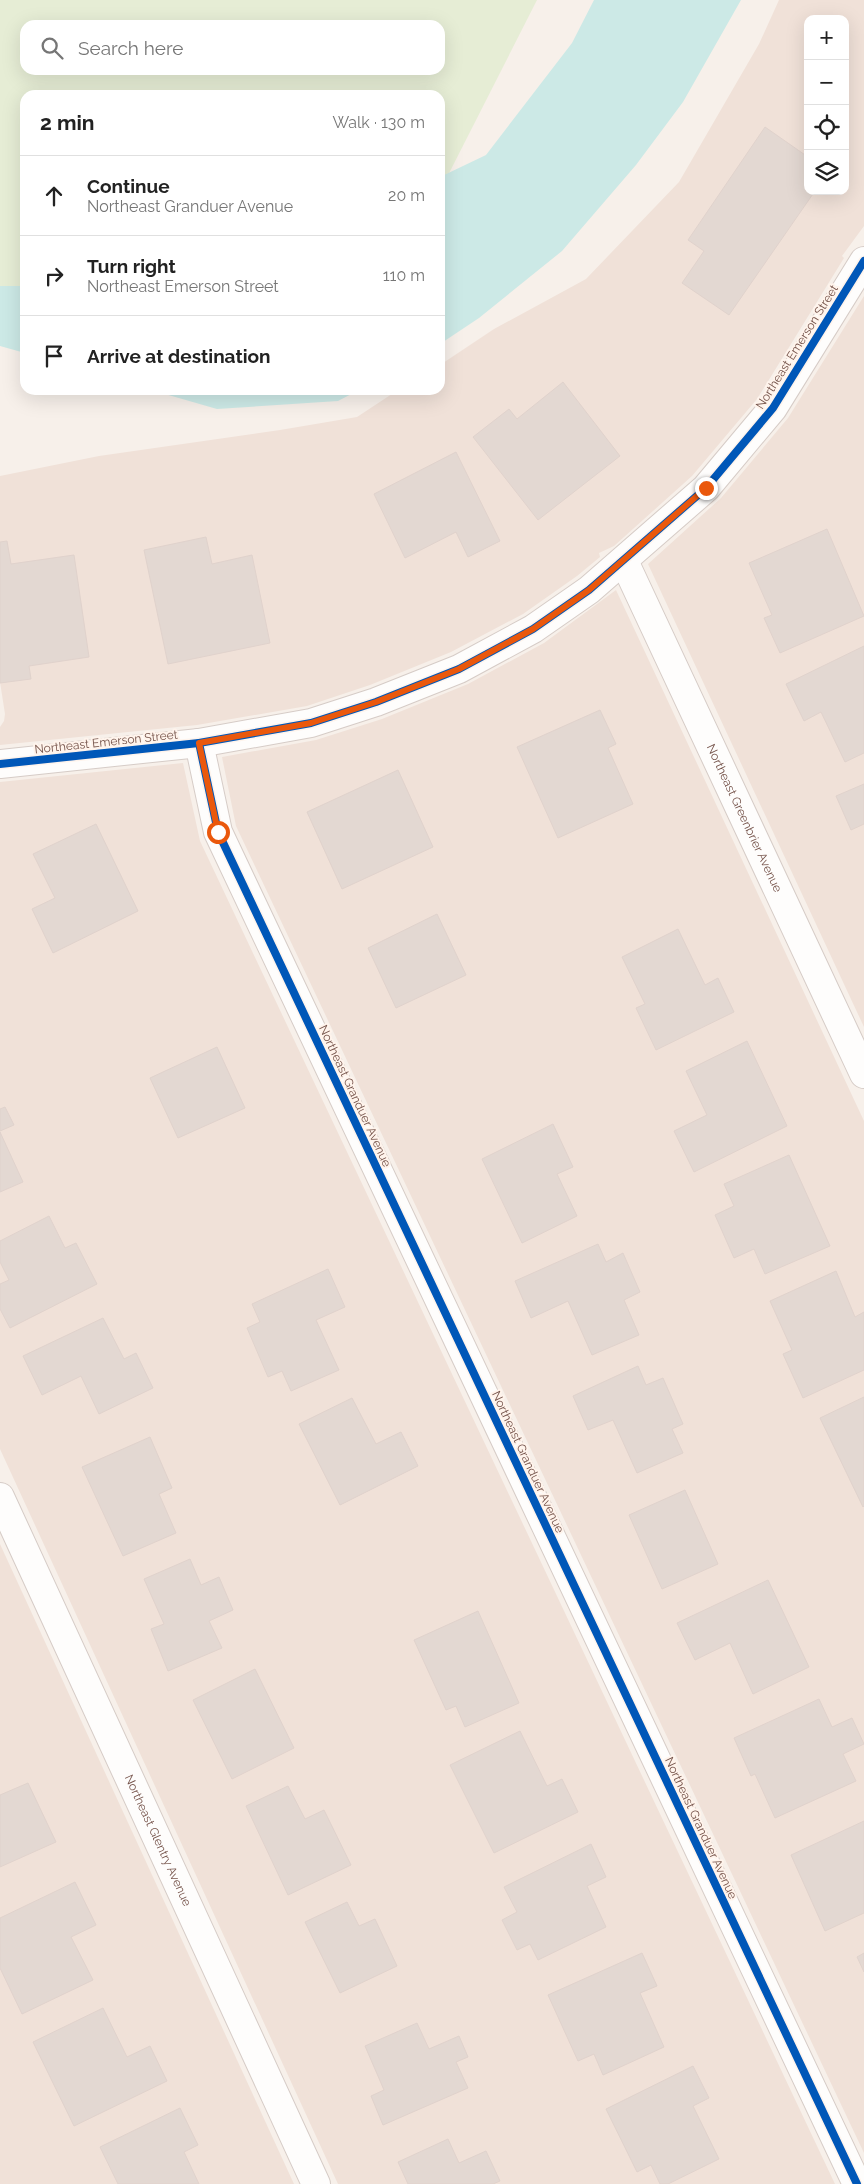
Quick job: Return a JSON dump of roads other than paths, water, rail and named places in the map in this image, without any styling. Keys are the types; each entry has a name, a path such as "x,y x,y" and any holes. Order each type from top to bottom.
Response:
{"street":[{"name":"Northeast Emerson Street","path":"0,764 199,743 311,723 376,702 459,669 533,629 589,590 706,488 773,408 864,261"},
{"name":"Northeast Greenbrier Avenue","path":"624,561 864,1074"},
{"name":"Northeast Granduer Avenue","path":"199,743 218,832 857,2184"},
{"name":"Northeast Glentry Avenue","path":"0,1497 316,2184"}],"water":[{"path":"594,0 741,0 683,102 636,165 562,251 479,318 445,341 445,175 486,155 572,43"},
{"path":"0,286 20,286 20,352 0,346"},
{"path":"168,395 349,395 338,401 217,409"}]}
